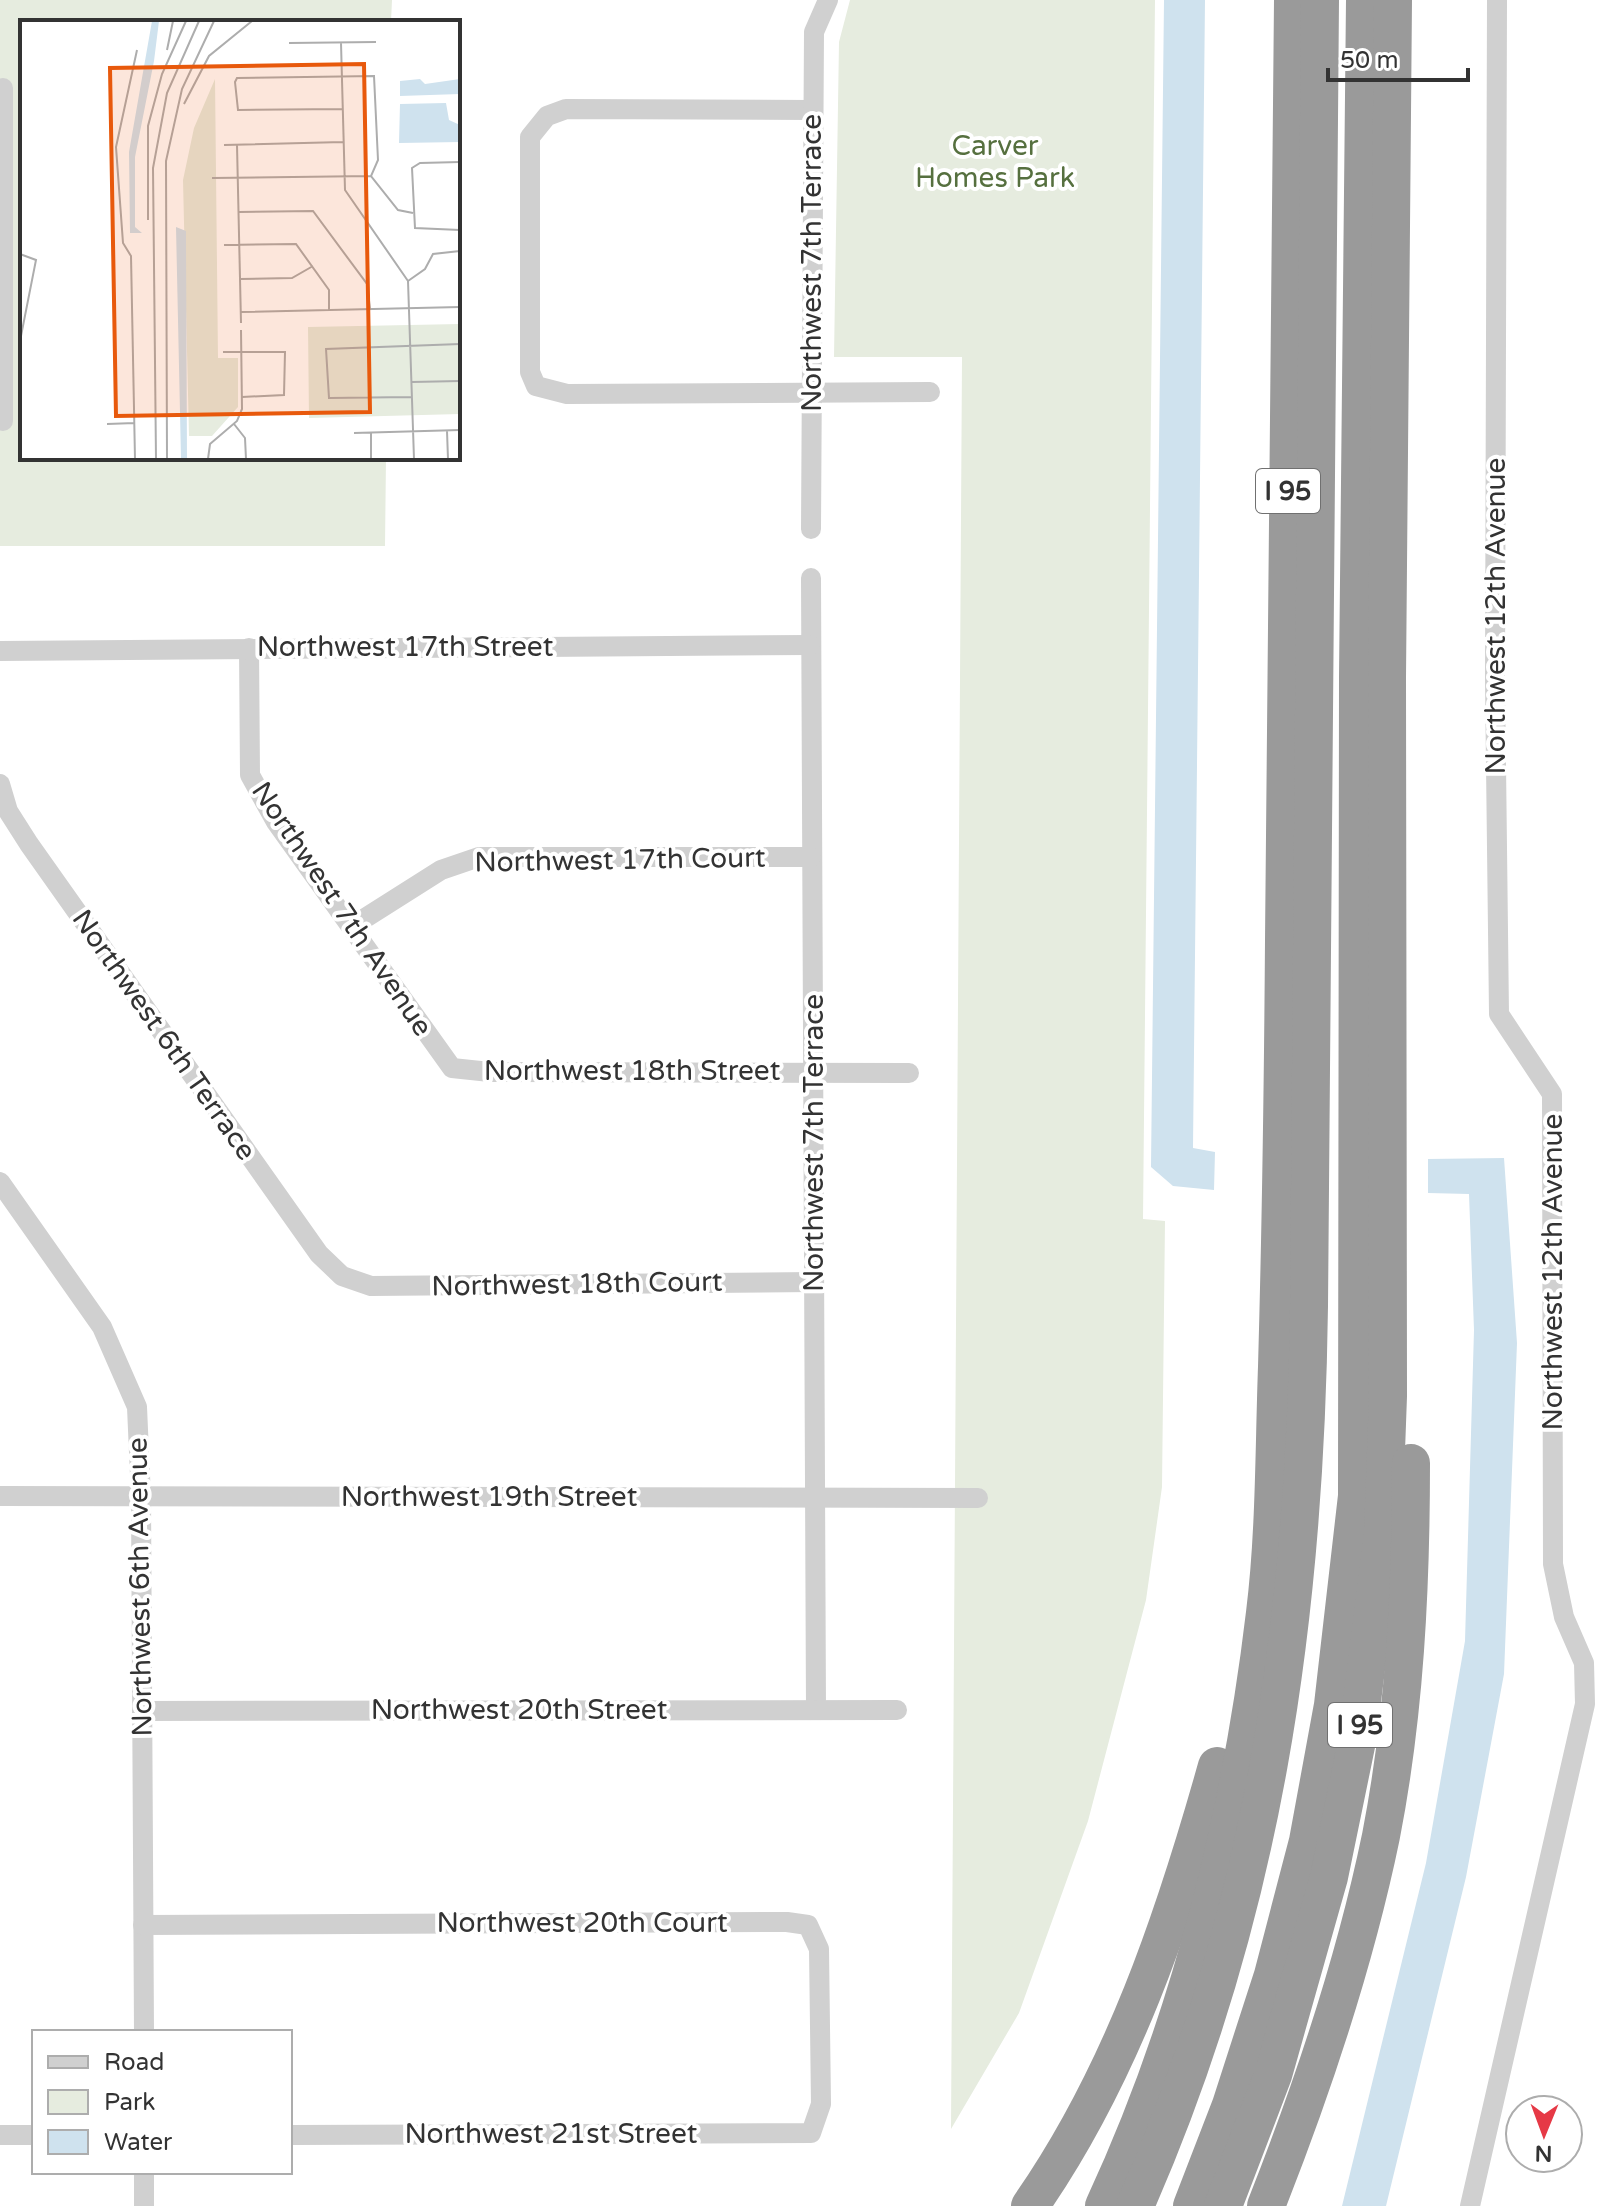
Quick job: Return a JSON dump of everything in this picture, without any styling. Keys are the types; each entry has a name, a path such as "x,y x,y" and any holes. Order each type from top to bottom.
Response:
{"highway":[{"name":"I 95","path":"1104,2206 1160,2068 1217,1876 1255,1688 1272,1542 1283,996 1293,0"},
{"path":"1135,2206 1192,2061 1219,1978 1254,1845 1288,1658 1303,1510 1309,1306 1320,0"},
{"path":"1192,2206 1265,2001 1304,1855 1333,1705 1356,1510 1360,1359 1358,677 1365,0"},
{"name":"I 95","path":"1223,2206 1294,2008 1329,1877 1357,1741 1377,1603 1384,1520 1393,0"},
{"path":"1283,2206 1317,2098 1339,1993 1381,1835 1397,1727 1409,1600 1410,1361 1388,1226"},
{"path":"1030,2206 1097,2093 1165,1933 1198,1838 1272,1542"},
{"path":"1266,2206 1339,1993"}],"street":[{"name":"Northwest 7th Terrace","path":"811,529 814,32 828,0"},
{"name":"Northwest 12th Avenue","path":"1470,2206 1585,1704 1584,1663 1564,1617 1553,1564 1552,1094 1499,1014 1495,681 1497,0"},
{"path":"8,88 8,421"},
{"path":"812,110 566,109 547,116 530,137 530,372 536,386 567,394 930,392"},
{"name":"Northwest 7th Terrace","path":"811,578 816,1709"},
{"name":"Northwest 17th Street","path":"0,651 810,645"},
{"name":"Northwest 7th Avenue","path":"249,648 250,775 276,822 452,1068"},
{"name":"Northwest 6th Terrace","path":"0,784 8,811 29,844 319,1254 342,1276"},
{"name":"Northwest 17th Court","path":"351,927 441,870 479,857 811,857"},
{"name":"Northwest 18th Street","path":"452,1068 490,1072 909,1073"},
{"name":"Northwest 6th Avenue","path":"0,1182 102,1327 137,1407 141,1498 144,2030"},
{"name":"Northwest 18th Court","path":"342,1276 371,1286 814,1282"},
{"name":"Northwest 19th Street","path":"0,1496 978,1498"},
{"name":"Northwest 20th Street","path":"142,1711 897,1710"},
{"name":"Northwest 20th Court","path":"143,1925 808,1925 819,1949 821,2104 811,2133"},
{"name":"Northwest 21st Street","path":"292,2135 811,2133"},
{"path":"0,2135 32,2135"},
{"path":"144,2174 144,2206"}],"green space":[{"path":"0,0 392,0 391,20 20,20 20,460 386,460 385,546 0,546"},
{"name":"Carver Homes Park","path":"850,0 1155,0 1143,1219 1165,1221 1162,1487 1146,1600 1088,1821 1019,2013 951,2129 962,357 834,357 839,42"}],"water":[{"path":"1164,0 1205,0 1193,1148 1215,1152 1214,1190 1173,1186 1151,1167"},
{"path":"1504,1158 1517,1343 1504,1674 1466,1877 1386,2206 1342,2206 1426,1863 1465,1641 1474,1330 1469,1194 1428,1193 1428,1159"}]}
